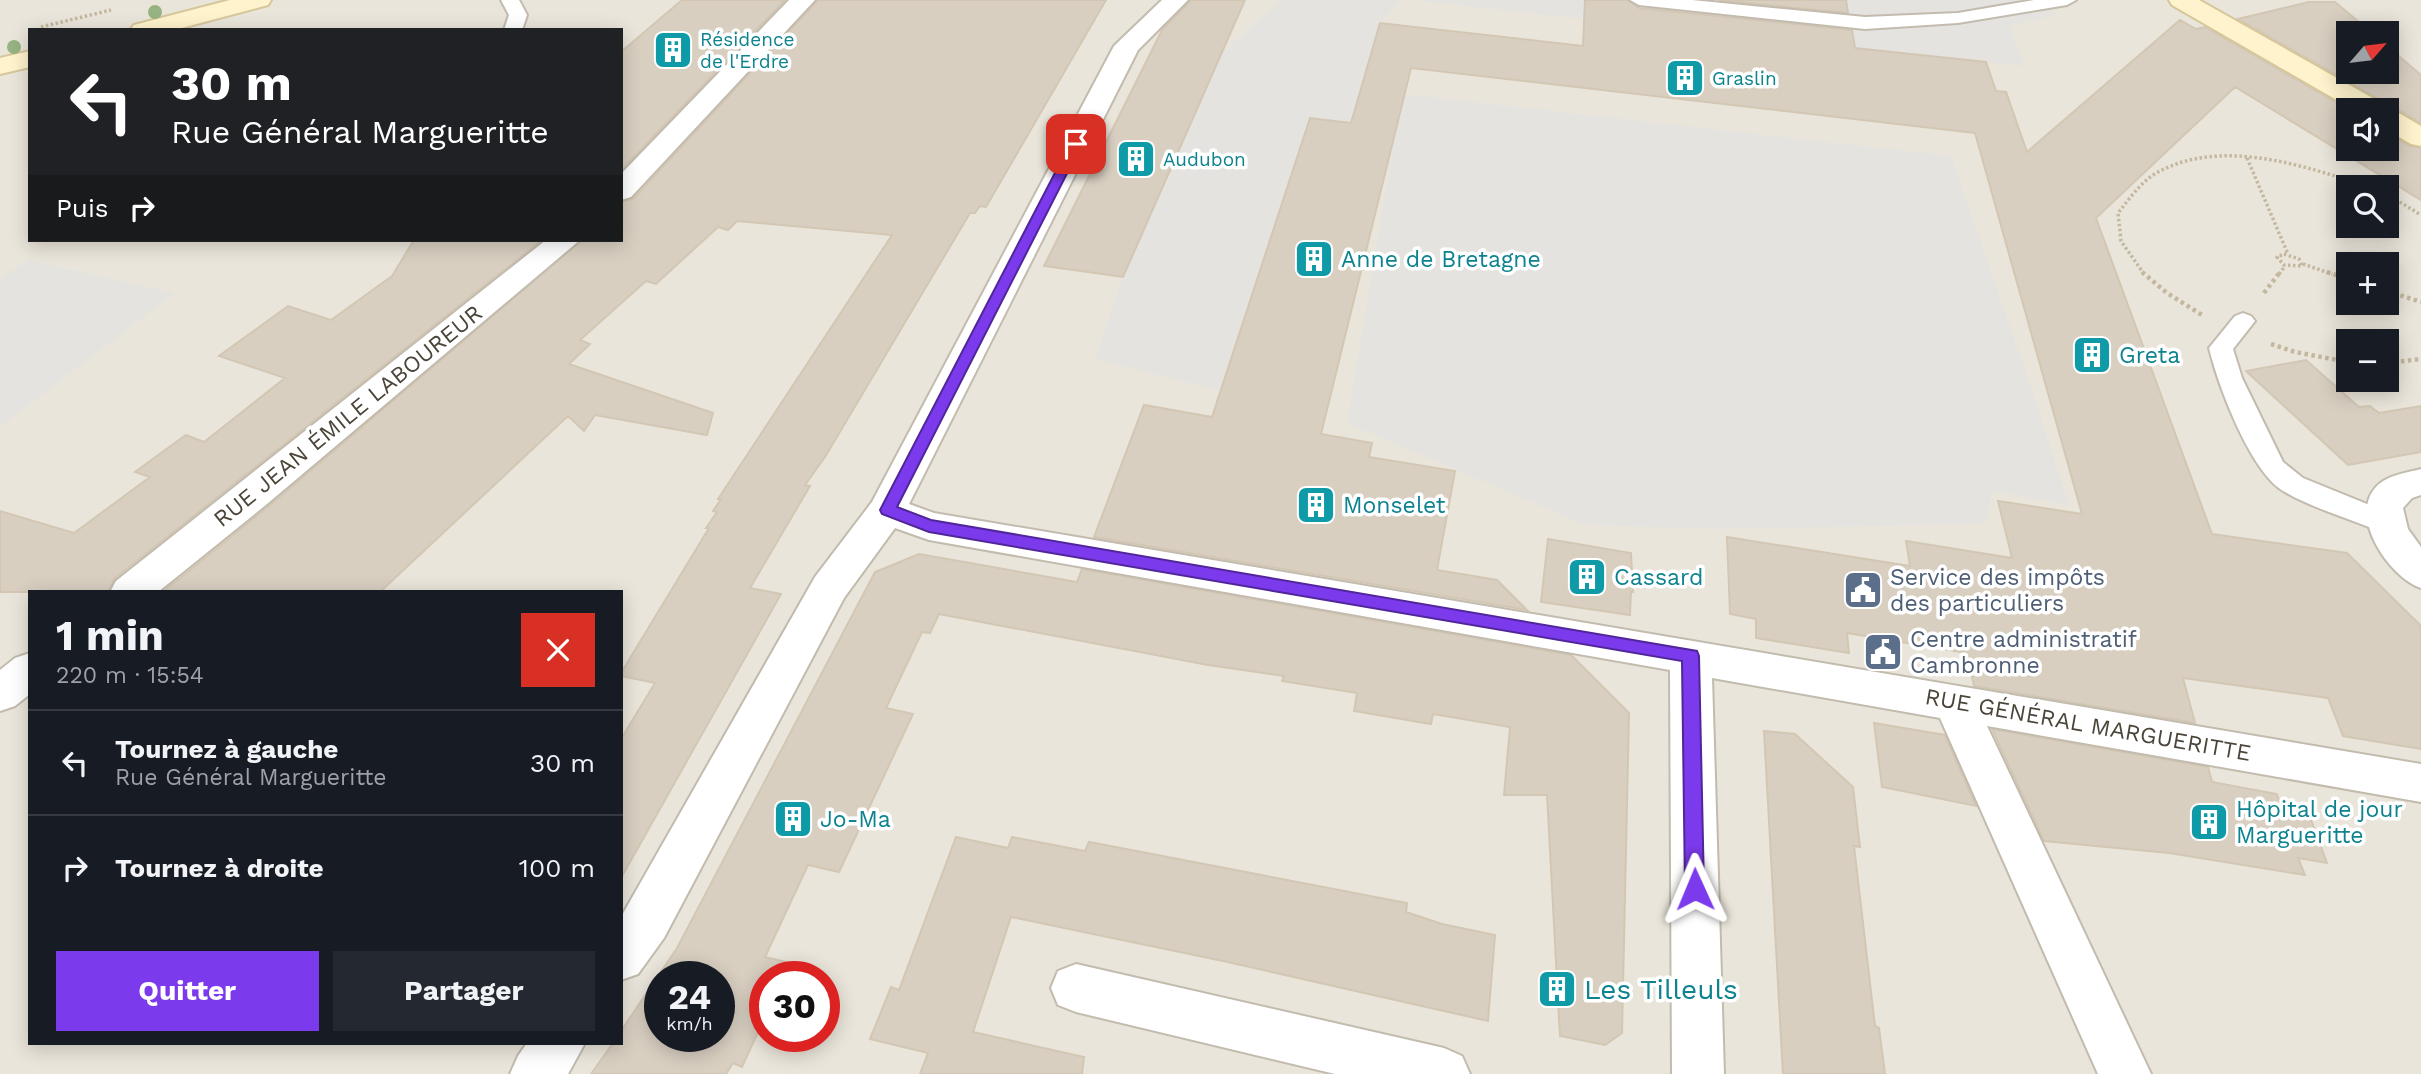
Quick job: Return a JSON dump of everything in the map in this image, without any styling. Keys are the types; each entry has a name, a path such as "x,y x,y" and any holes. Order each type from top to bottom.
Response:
{"street":[{"path":"151,28 259,0"},
{"path":"623,189 803,0"},
{"path":"623,954 647,922 829,588 887,510 1127,46 1177,0"},
{"path":"2181,0 2352,98"},
{"path":"0,66 28,59"},
{"path":"2399,125 2421,138"},
{"name":"RUE JEAN ÉMILE LABOUREUR","path":"133,590 563,242"},
{"path":"2421,482 2399,489 2392,495 2384,522 2399,549 2421,573"},
{"name":"RUE GÉNÉRAL MARGUERITTE","path":"887,510 929,526 2421,783"},
{"path":"1691,656 1698,1074"},
{"path":"0,694 28,672"},
{"path":"1954,702 2124,1074"},
{"path":"1076,988 1444,1074"},
{"path":"536,1074 558,1045"}],"lane":[{"path":"510,0 520,20 514,28"},
{"path":"1639,0 1865,23 1958,18 2067,0"},
{"path":"2238,326 2221,348 2229,378 2272,468 2293,485 2384,522"}],"path":[{"path":"38,28 123,7"},
{"path":"2336,176 2316,169 2247,158 2195,159 2159,171 2134,191 2118,213 2120,240 2142,272 2181,303 2295,352 2336,360"},
{"path":"2247,158 2288,254"},
{"path":"2399,201 2421,215"},
{"path":"2302,264 2294,268 2277,259 2278,255 2288,254 2299,259 2302,264 2336,275"},
{"path":"2399,295 2421,302"},
{"path":"2399,362 2421,359"}],"shaded area":[{"path":"0,0 2421,0 2421,1074 0,1074"},
{"path":"1283,0 1402,0 1380,23 1403,94 1951,156 2069,505 1992,491 1986,524 1722,529 1586,525 1347,423 1396,128 1310,119 1220,391 1095,359 1123,277 1222,53"},
{"path":"1412,0 1739,0 1847,11 1846,0 2047,0 2054,15 2009,26 2025,66 1850,48 1740,18 1627,7 1602,21"},
{"path":"27,260 175,293 0,427 0,279"}],"building":[{"name":"Résidence de l'Erdre","path":"682,0 785,0 623,168 623,50"},
{"path":"818,0 1106,0 986,207 980,206 975,213 970,213 825,457 805,485 810,486 750,588 781,594 623,874 623,736 655,683 623,676 623,670 709,528 706,528 717,512 713,511 721,499 718,499 892,235 737,221 728,230 718,227 656,284 646,281 580,340 590,344 569,364 713,413 707,435 595,415 584,431 568,416 382,590 165,590 269,506 580,242 623,242 623,202 633,199"},
{"name":"Audubon","path":"1191,0 1245,0 1123,277 1044,266 1162,30"},
{"path":"1585,0 1628,0 1639,8 1852,30 1855,48 1986,62 1996,91 2006,92 2027,152 2180,20 2196,29 2205,27 2336,103 2336,148 2235,87 2096,218 2212,534 2347,553 2421,626 2421,749 2343,736 2328,698 2183,678 2195,723 1974,686 1967,653 1847,633 1849,653 1756,638 1756,619 1730,614 1727,537 1910,566 1906,541 2012,558 1998,501 2082,514 1975,133 1411,68 1321,434 1372,443 1369,457 1455,471 1437,570 1497,580 1527,610 1094,537 1144,405 1212,417 1310,118 1351,123 1380,23 1583,46"},
{"path":"1719,0 1846,0 1848,13"},
{"path":"2309,2 2335,2 2358,21 2336,21 2336,75 2238,19"},
{"path":"2399,56 2421,75 2421,123 2399,111 2399,98 2377,98 2352,84 2399,84"},
{"path":"2399,140 2421,148 2421,200 2399,187 2399,175 2380,175 2357,161 2399,161"},
{"path":"413,242 539,242 114,579 109,590 0,592 0,511 74,533 150,477 135,472 186,435 204,442 285,378 219,356 288,306 331,320 392,276"},
{"path":"2306,360 2336,387 2336,392 2342,392 2359,407 2370,406 2379,413 2421,406 2421,452 2348,465 2246,371"},
{"name":"Cassard","path":"1548,539 1631,553 1633,592 1630,615 1541,602"},
{"path":"919,554 1077,582 1082,569 1571,655 1629,713 1622,1033 1605,1045 1560,1036 1547,795 1504,795 1510,727 1433,714 1431,724 1354,711 1357,693 1282,681 1284,676 1208,665 939,614 930,633 922,632 886,708 913,714 839,872 808,865 765,957 782,961 749,961 749,1052 742,1067 733,1063 726,1074 591,1074 612,1045 623,1045 623,1028 644,997 644,1052 735,1052 735,961 668,961 875,572"},
{"path":"1874,723 1945,735 1976,806 1882,787"},
{"path":"1992,729 2208,767 2212,782 2277,794 2283,813 2310,817 2327,863 2298,858 2305,875 2169,853 2044,841"},
{"path":"1764,731 1795,734 1853,787 1860,847 1854,846 1875,1026 1879,1028 1885,1074 1783,1074"},
{"path":"956,837 1008,848 1012,837 1085,851 1089,842 1407,903 1406,912 1442,924 1495,935 1488,1021 1223,961 1011,917 973,1032 1084,1057 1082,1074 920,1074 928,1053 870,1039 891,987 899,990"}],"place":[{"name":"Résidence de l'Erdre","path":"673,50"},
{"name":"Graslin","path":"1685,78"},
{"name":"Audubon","path":"1136,159"},
{"name":"Anne de Bretagne","path":"1314,259"},
{"name":"Greta","path":"2092,355"},
{"name":"Monselet","path":"1316,505"},
{"name":"Cassard","path":"1587,577"},
{"name":"Service des impôts des particuliers","path":"1863,590"},
{"name":"Centre administratif Cambronne","path":"1883,652"},
{"name":"Jo-Ma","path":"793,819"},
{"name":"Hôpital de jour Margueritte","path":"2209,822"},
{"name":"Les Tilleuls","path":"1557,989"}],"route":[{"path":"1076,144 887,510 929,526 1691,656 1695,889"}]}
